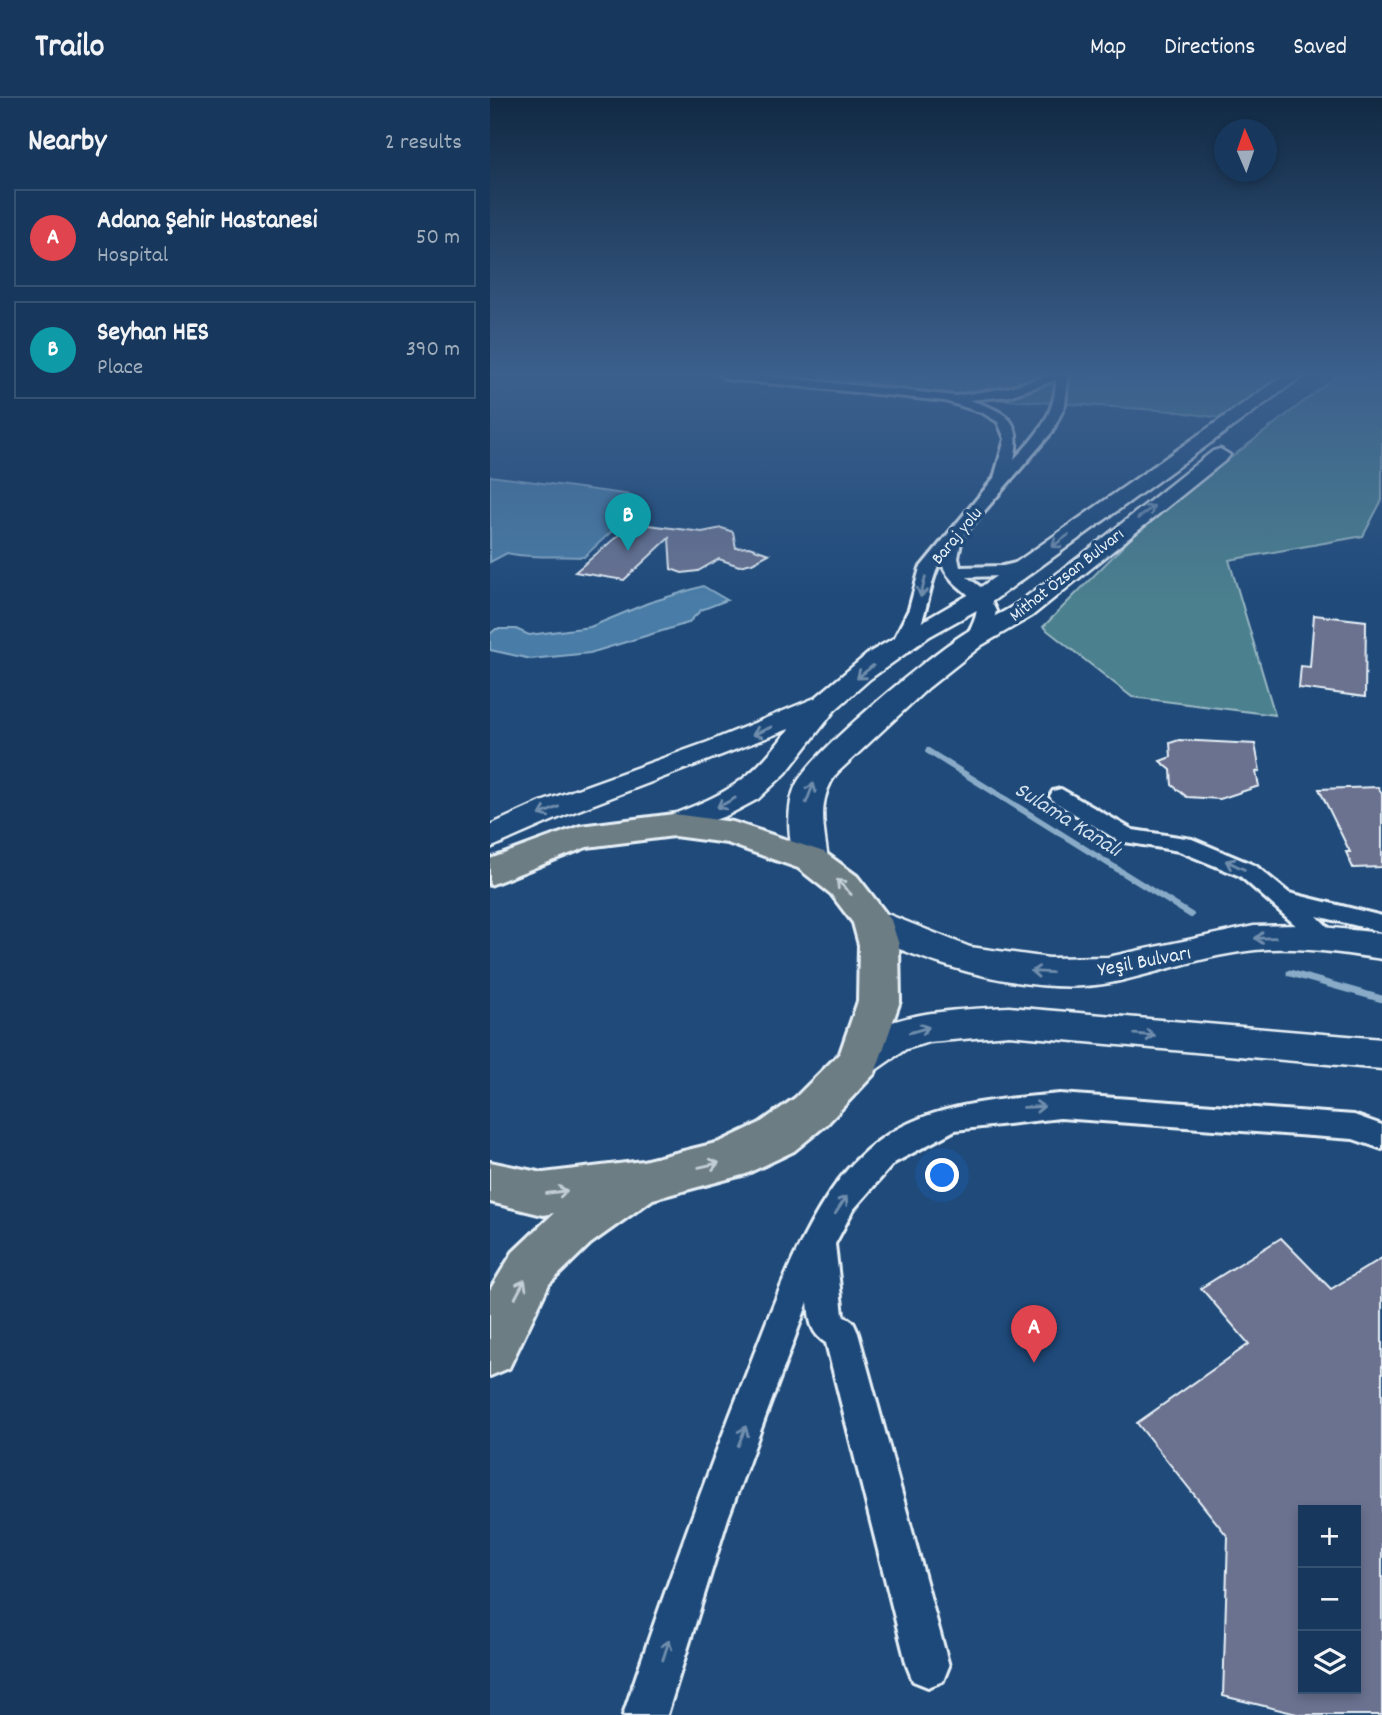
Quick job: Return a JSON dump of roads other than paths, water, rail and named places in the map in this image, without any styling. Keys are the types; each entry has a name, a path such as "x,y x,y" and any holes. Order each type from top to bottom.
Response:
{"main road":[{"name":"Mithat Özsan Bulvarı","path":"824,704 901,643 937,619 984,596 1188,450"},
{"name":"Mithat Özsan Bulvarı","path":"811,860 805,807 812,785 826,767 918,682 973,639 1023,611 1225,450"},
{"path":"490,873 580,837 674,825 722,806 756,786 824,704"},
{"path":"490,838 552,809 719,748 824,704"},
{"path":"674,825 733,833 811,860 844,885 872,920 879,945 879,1001 859,1061"},
{"name":"Yeşil Bulvarı","path":"872,920 907,939 961,959 1005,969 1048,972 1111,970 1177,952 1254,938 1326,938 1382,946"},
{"path":"490,1182 543,1194 643,1181 729,1160 777,1137 811,1111 859,1061 892,1038 929,1027 1009,1021 1382,1054"},
{"path":"490,1350 520,1288 537,1260 570,1230 643,1181"}],"street":[{"name":"Baraj yolu","path":"901,643 918,609 928,568 1001,479 1009,450"},
{"path":"1001,479 1030,450"},
{"path":"954,537 950,563 955,572 984,596 988,612 984,626 973,639"},
{"path":"955,572 1003,571 1028,565"},
{"path":"1061,796 1127,836 1184,844 1248,871 1286,900 1326,938"},
{"path":"1286,900 1382,924"},
{"path":"645,1715 709,1518 802,1274 842,1201 883,1154 924,1129 951,1119 1016,1108 1059,1106 1354,1127 1382,1137"},
{"path":"819,1244 827,1324 841,1333 928,1666"}],"water":[{"path":"490,476 632,495 626,518 584,557 507,553 490,562"},
{"path":"703,586 727,600 701,610 688,623 590,653 531,659 490,650 490,634 496,629 516,629 529,635 590,627 648,603"}],"waterway":[{"name":"Sulama Kanalı","path":"928,751 1191,915"},
{"name":"Sulama Kanalı","path":"1293,974 1290,973 1382,999"}],"place":[{"name":"Seyhan HES","path":"628,551"},
{"name":"Adana Şehir Hastanesi","path":"1034,1363"}]}
